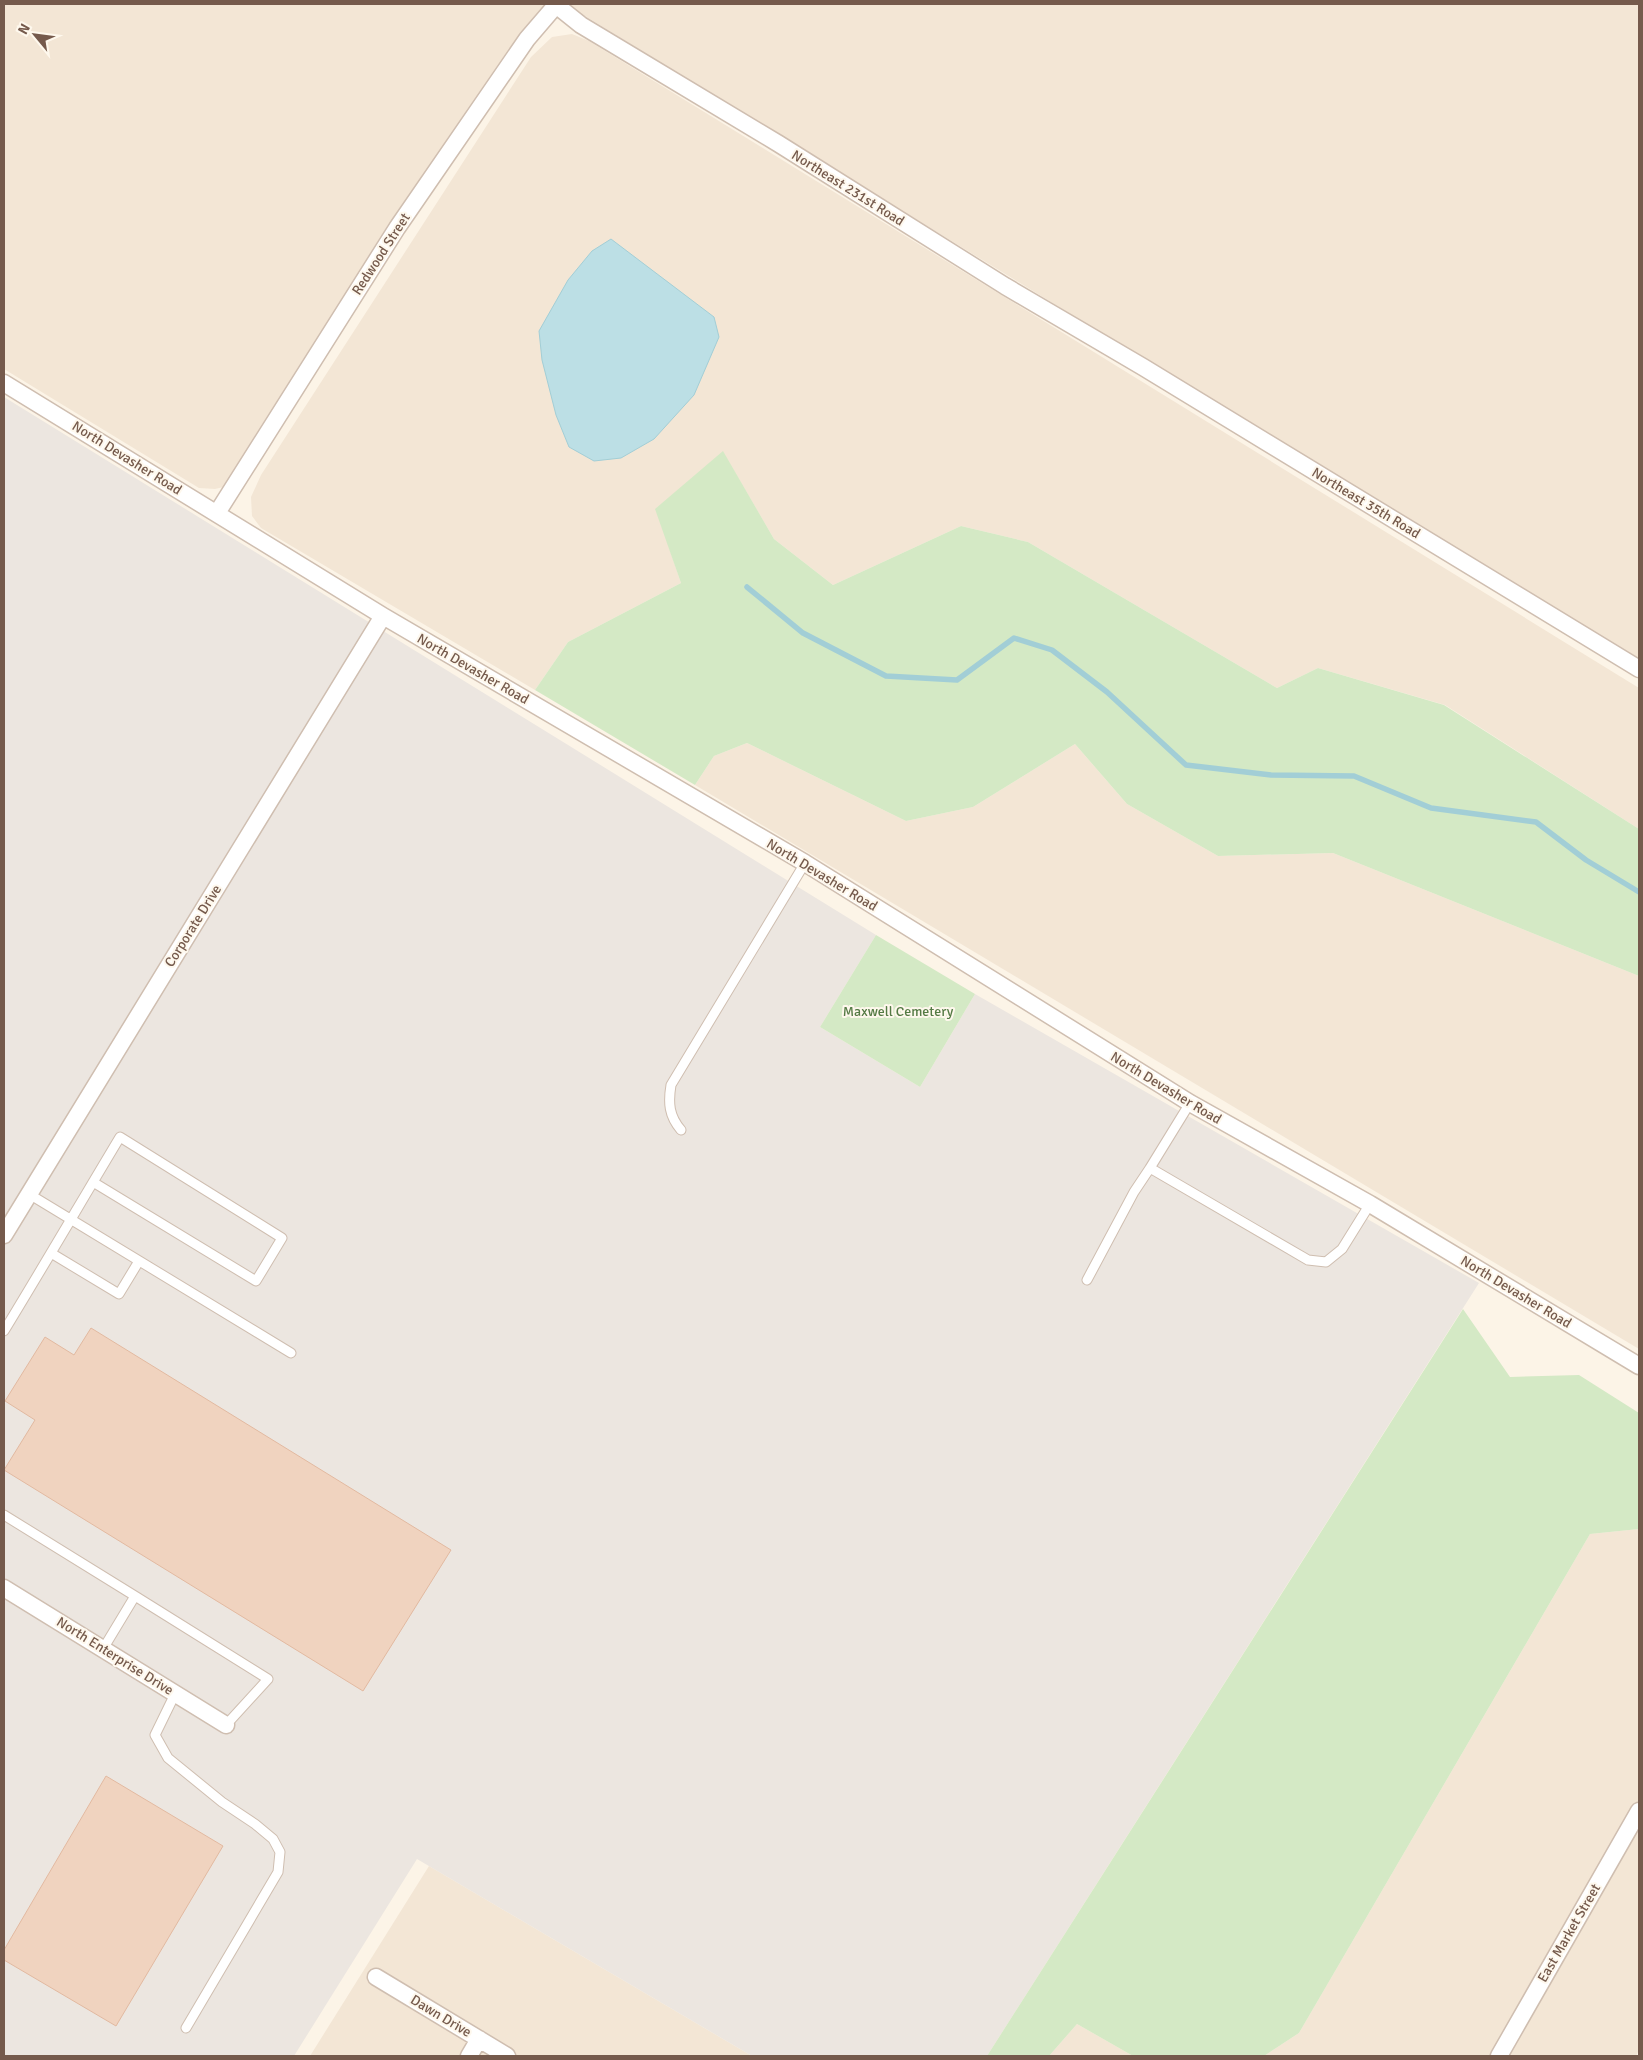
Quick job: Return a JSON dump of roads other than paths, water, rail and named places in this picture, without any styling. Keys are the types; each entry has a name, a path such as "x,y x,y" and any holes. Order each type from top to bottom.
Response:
{"street":[{"name":"Northeast 231st Road","path":"557,4 581,25 779,144 1005,286 1142,367"},
{"name":"Redwood Street","path":"216,513 397,228 527,39 557,4"},
{"name":"Northeast 35th Road","path":"1142,367 1639,669"},
{"name":"North Devasher Road","path":"4,383 383,616 805,863 1190,1104 1370,1204 1639,1366"},
{"name":"Corporate Drive","path":"4,1235 383,616"},
{"name":"North Enterprise Drive","path":"4,1588 226,1725"},
{"name":"East Market Street","path":"1499,2056 1639,1811"},
{"name":"Dawn Drive","path":"376,1976 507,2056"},
{"path":"469,2056 479,2040"}],"lane":[{"path":"681,1130 674,1122 670,1110 669,1097 671,1085 805,863"},
{"path":"1088,1280 1134,1192 1190,1104"},
{"path":"4,1331 71,1220 93,1182 120,1137 282,1238 256,1281 93,1182"},
{"path":"1150,1168 1308,1260 1326,1262 1342,1249 1370,1204"},
{"path":"29,1194 291,1352"},
{"path":"51,1253 119,1294 139,1261"},
{"path":"4,1516 268,1679 226,1725"},
{"path":"103,1649 135,1596"},
{"path":"175,1694 155,1735 168,1758 222,1802 273,1839 280,1852 278,1872 186,2028"}],"water":[{"path":"611,239 714,317 719,337 694,395 654,439 621,458 594,461 569,447 556,415 542,360 539,331 568,280 592,251"}],"waterway":[{"path":"747,587 803,633 886,676 957,680 1014,638 1052,650 1107,692 1186,765 1271,775 1354,776 1431,808 1536,822 1586,860 1639,892"}],"park label":[{"name":"Maxwell Cemetery","path":"898,1011"}]}
